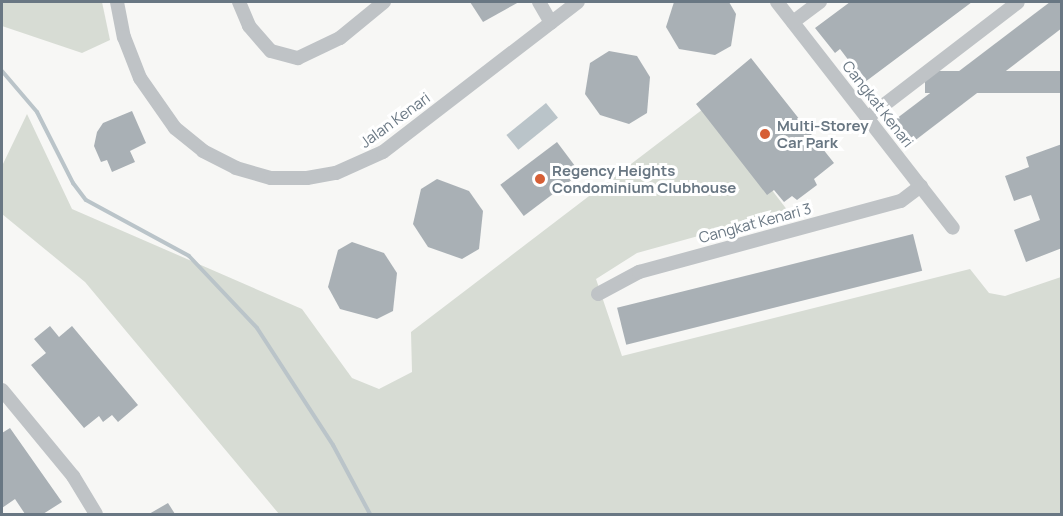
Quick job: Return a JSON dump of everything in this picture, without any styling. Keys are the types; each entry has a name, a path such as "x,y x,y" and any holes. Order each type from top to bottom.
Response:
{"street":[{"name":"Jalan Kenari","path":"117,2 124,37 140,78 175,128 203,151 236,168 271,178 336,173 382,152 578,2"},
{"path":"239,2 249,26 271,51 297,58 340,38 384,2"},
{"path":"539,2 551,23"},
{"name":"Cangkat Kenari","path":"777,2 921,186 945,208 953,228"},
{"path":"793,22 820,2"},
{"path":"867,117 1018,2"},
{"name":"Cangkat Kenari 3","path":"598,294 639,272 901,201 921,186"},
{"path":"2,390 73,476 96,514"}],"shaded area":[{"path":"2,2 102,2 110,40 82,53 2,26"},
{"path":"546,103 558,118 518,150 506,135"},
{"path":"707,106 788,211 637,253 596,279 622,356 970,269 989,293 1005,296 1061,277 1061,514 279,514 85,282 2,214 2,166 27,114 72,209 302,309 352,378 379,389 412,372 411,332"}],"building":[{"path":"470,2 519,2 483,22"},
{"path":"674,2 729,2 736,14 731,46 715,55 679,49 666,27"},
{"path":"850,2 972,2 865,82 840,49 835,53 815,28"},
{"path":"1050,2 1062,2 1062,28 913,142 896,119"},
{"path":"609,51 637,56 650,77 647,113 629,124 600,115 585,94 590,63"},
{"name":"Multi-Storey Car Park","path":"751,58 834,163 814,179 817,185 797,200 792,196 784,202 774,190 767,195 696,104"},
{"path":"925,71 1062,71 1062,93 925,93"},
{"path":"132,111 146,143 130,151 135,162 112,172 107,160 101,162 94,146 97,132 103,123"},
{"name":"Regency Heights Condominium Clubhouse","path":"557,142 580,173 524,216 500,185"},
{"path":"1062,144 1062,248 1026,262 1014,230 1040,220 1031,195 1014,201 1005,176 1029,167 1026,157"},
{"path":"437,179 469,191 483,211 479,249 462,259 428,247 413,224 421,189"},
{"path":"913,234 922,271 626,345 617,308"},
{"path":"352,242 384,253 397,273 393,311 377,319 340,309 328,287 338,250"},
{"path":"50,326 59,337 72,326 138,405 118,422 112,415 103,422 99,416 84,428 31,365 46,353 34,339"},
{"path":"10,428 62,502 43,514 25,514 15,499 2,508 2,433"},
{"path":"168,503 175,514 149,514"}],"waterway":[{"path":"2,71 37,112 73,183 86,200 189,256 257,328 333,445 370,514"}],"place":[{"name":"Multi-Storey Car Park","path":"765,134"},
{"name":"Regency Heights Condominium Clubhouse","path":"540,179"}]}
